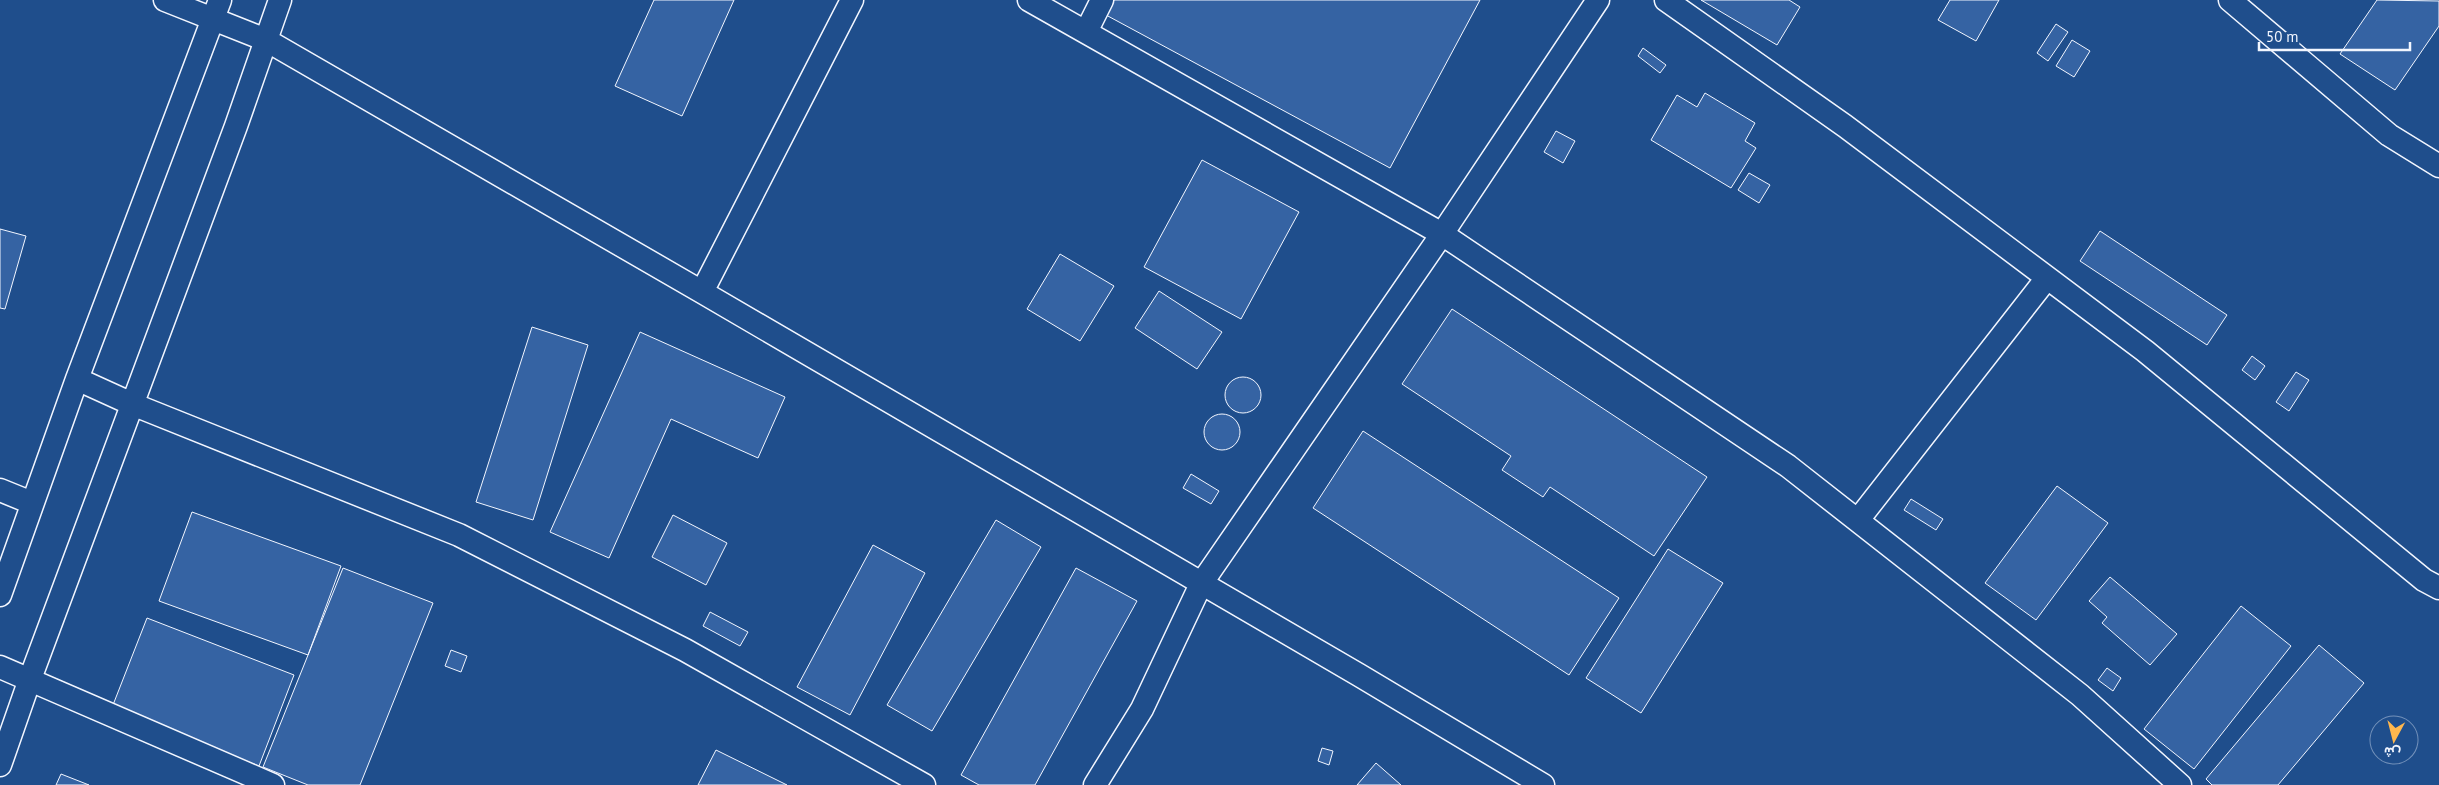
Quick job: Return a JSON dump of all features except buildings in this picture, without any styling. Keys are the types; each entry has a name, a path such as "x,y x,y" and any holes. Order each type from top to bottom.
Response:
{"street":[{"path":"165,0 217,9 266,40 702,292 1543,785"},
{"path":"0,765 280,0"},
{"path":"702,292 852,0"},
{"path":"1029,0 1442,234 1788,466 2080,695 2180,785"},
{"path":"1086,32 1102,0"},
{"path":"1095,785 1142,708 1201,584 1442,234 1598,0"},
{"path":"1666,0 1844,126 2144,351 2416,574 2439,588"},
{"path":"2230,0 2389,134 2439,166"},
{"path":"0,595 77,379 217,9"},
{"path":"1858,520 2047,278"},
{"path":"77,379 132,404 459,535 686,650 924,785"},
{"path":"0,490 32,503"},
{"path":"0,667 273,785"}]}
